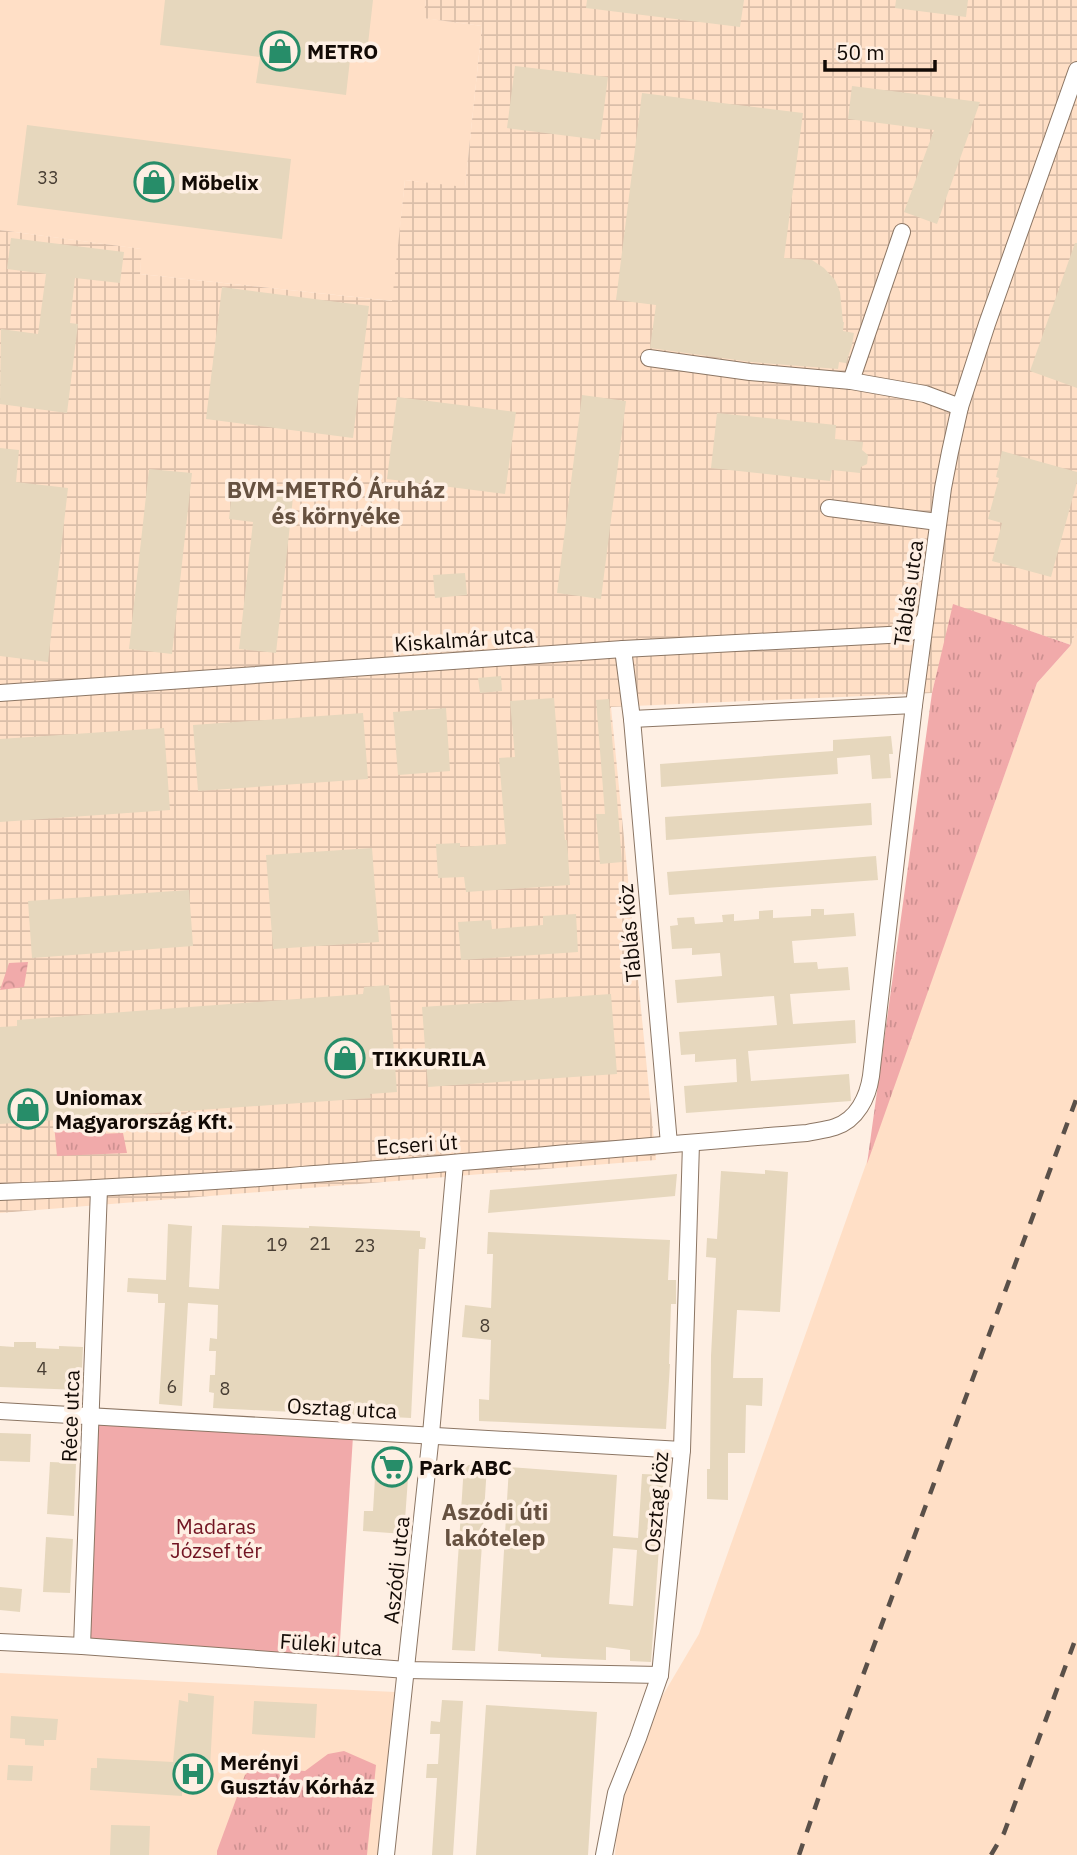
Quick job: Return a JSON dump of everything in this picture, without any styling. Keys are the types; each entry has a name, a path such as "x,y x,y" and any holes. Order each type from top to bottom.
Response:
{"street":[{"name":"Táblás utca","path":"837,1127 864,1102 869,1089 925,619 945,476 960,407 1077,70"},
{"path":"851,381 902,232"},
{"path":"649,358 750,372 851,381 925,394 960,407"},
{"path":"829,508 938,522"},
{"name":"Kiskalmár utca","path":"0,693 623,649 907,634 918,628 925,619"},
{"name":"Táblás köz","path":"623,649 632,719 668,1144"},
{"path":"632,719 914,705"},
{"name":"Ecseri út","path":"0,1192 99,1189 456,1163 807,1133 837,1127"},
{"name":"Osztag köz","path":"604,1855 615,1793 660,1675 682,1450 691,1143"},
{"name":"Aszódi utca","path":"386,1855 431,1434 456,1163"},
{"name":"Réce utca","path":"82,1646 99,1189"},
{"name":"Osztag utca","path":"0,1411 682,1450"},
{"name":"Füleki utca","path":"0,1642 407,1670 660,1675"}],"shaded area":[{"path":"0,0 426,0 424,18 482,26 465,188 405,180 393,301 140,274 141,249 0,230"},
{"path":"426,0 1077,0 1077,628 1071,645 954,605 932,693 611,707 656,1160 0,1213 0,230 142,249 140,274 392,301 405,180 465,187 482,26 423,18"},
{"path":"1077,628 1077,1855 615,1855 618,1811 660,1700 699,1634 1037,683 1071,645"},
{"name":"Merényi Gusztáv Kórház","path":"0,1673 395,1692 379,1855 0,1855"}],"green space":[{"path":"953,604 1071,645 1037,683 867,1164 932,693"},
{"path":"28,962 24,987 0,990 9,963"},
{"path":"95,1121 97,1134 123,1133 127,1153 57,1156 54,1124"},
{"name":"Madaras József tér","path":"98,1421 353,1436 339,1657 90,1639"},
{"path":"344,1751 376,1765 367,1855 217,1855 245,1775 252,1768 305,1771 328,1754"}],"building":[{"name":"METRO","path":"165,0 373,0 368,44 352,42 346,95 256,83 260,57 160,45"},
{"path":"587,0 744,0 740,27 586,8"},
{"path":"896,0 968,0 966,17 895,8"},
{"path":"515,66 608,77 600,140 507,128"},
{"path":"852,86 980,102 937,224 904,212 934,130 848,119"},
{"path":"642,93 803,113 784,258 812,260 835,280 840,292 843,331 854,333 846,363 839,362 838,369 751,362 650,348 656,305 616,300"},
{"name":"Möbelix","path":"27,125 291,159 282,239 17,205"},
{"path":"11,238 124,252 120,283 75,278 70,323 78,324 67,413 0,404 1,329 38,334 46,274 7,269"},
{"path":"1077,243 1077,388 1030,371"},
{"path":"222,287 369,306 353,438 206,419"},
{"path":"582,395 626,401 601,599 557,593"},
{"path":"397,397 516,412 505,494 387,479"},
{"path":"717,413 836,425 835,439 863,442 862,450 868,455 867,464 861,467 860,473 832,470 830,481 711,468"},
{"path":"0,448 19,450 16,482 68,488 48,662 0,656"},
{"path":"1002,451 1077,472 1077,482 1051,577 992,561 1002,523 988,519 999,478 996,477"},
{"path":"149,469 192,473 172,654 129,649"},
{"path":"233,481 294,488 276,653 239,649 253,522 229,519"},
{"path":"465,573 467,595 435,598 433,575"},
{"path":"501,676 502,691 480,693 478,678"},
{"path":"554,698 570,885 466,892 464,877 438,878 436,844 460,843 460,847 506,844 499,758 515,757 510,701"},
{"path":"609,699 622,862 600,864 596,814 605,814 596,700"},
{"path":"446,708 450,771 398,775 393,712"},
{"path":"363,713 368,779 198,791 193,725"},
{"path":"164,728 170,810 0,822 0,739"},
{"path":"891,736 891,778 872,779 870,755 837,758 838,774 661,787 660,764 833,751 833,740"},
{"path":"871,803 872,825 666,840 665,817"},
{"path":"372,848 379,942 273,949 266,855"},
{"path":"876,856 878,880 669,895 667,872"},
{"path":"189,890 193,946 32,958 28,901"},
{"path":"811,909 824,909 824,915 854,913 856,936 792,941 794,963 817,962 818,969 848,967 850,990 790,994 793,1024 855,1020 856,1043 748,1051 751,1081 849,1074 851,1101 686,1113 684,1086 737,1082 736,1059 695,1062 695,1054 681,1055 679,1032 777,1025 774,996 677,1003 675,980 722,976 720,953 692,955 692,948 672,949 670,926 678,925 677,918 694,917 695,924 723,922 722,915 734,914 734,921 759,919 759,911 773,910 773,918 811,916"},
{"path":"576,914 578,952 461,960 458,922 491,920 492,929 543,925 543,916"},
{"path":"389,985 397,1092 370,1094 371,1098 0,1124 0,1027 17,1026 17,1020 363,994 364,987"},
{"path":"611,994 617,1074 428,1087 422,1007"},
{"path":"765,1170 788,1172 780,1312 737,1310 733,1378 763,1378 762,1406 746,1405 745,1453 728,1453 728,1500 707,1499 716,1258 706,1257 707,1238 717,1239 721,1171 765,1174"},
{"path":"677,1174 675,1196 488,1213 490,1190"},
{"path":"168,1224 192,1226 189,1287 219,1289 222,1225 420,1231 420,1237 426,1238 425,1249 419,1249 411,1418 213,1408 214,1393 209,1392 210,1375 215,1375 216,1351 209,1351 210,1338 217,1339 218,1305 188,1303 182,1406 159,1404 165,1303 158,1303 158,1294 127,1292 128,1278 166,1280"},
{"path":"488,1232 670,1240 668,1280 676,1280 676,1304 671,1304 666,1429 479,1421 479,1399 489,1400 491,1340 462,1337 465,1305 491,1308 493,1254 487,1254"},
{"path":"14,1342 36,1342 36,1348 83,1347 81,1390 0,1387 0,1346 14,1347"},
{"path":"0,1433 31,1434 30,1462 0,1461"},
{"path":"376,1461 409,1464 404,1534 363,1531 364,1511 373,1511"},
{"path":"50,1462 76,1463 74,1516 47,1514"},
{"path":"464,1465 487,1466 475,1651 452,1650"},
{"path":"509,1467 617,1475 613,1536 638,1538 642,1474 664,1475 651,1662 630,1661 630,1650 606,1647 606,1660 541,1657 541,1654 498,1651","holes":["613,1548 637,1550 633,1606 609,1604"]},
{"path":"46,1537 73,1539 70,1593 43,1592"},
{"path":"0,1587 22,1589 20,1612 0,1610"},
{"path":"188,1693 214,1696 209,1785 182,1783 182,1796 90,1790 91,1768 97,1768 97,1758 173,1762 179,1700 188,1702"},
{"path":"442,1700 463,1701 453,1855 432,1855 437,1778 426,1778 427,1764 438,1764 440,1734 430,1734 431,1721 440,1722"},
{"path":"254,1701 317,1704 315,1738 252,1734"},
{"path":"486,1705 597,1712 588,1855 476,1855"},
{"path":"11,1716 58,1719 56,1740 44,1740 44,1746 25,1745 25,1739 10,1738"},
{"path":"8,1765 33,1766 32,1781 7,1780"},
{"path":"111,1825 150,1826 149,1855 110,1855"}],"railway":[{"path":"799,1855 829,1767 1077,1097"},
{"path":"991,1855 1004,1833 1077,1635"}],"place":[{"name":"METRO","path":"280,51"},
{"name":"Möbelix","path":"154,182"},
{"name":"TIKKURILA","path":"345,1058"},
{"name":"Uniomax Magyarország Kft.","path":"28,1109"},
{"name":"Park ABC","path":"392,1467"},
{"name":"Merényi Gusztáv Kórház","path":"193,1774"}],"district":[{"name":"BVM-METRÓ Áruház és környéke","path":"336,502"},
{"name":"Aszódi úti lakótelep","path":"495,1524"}]}
